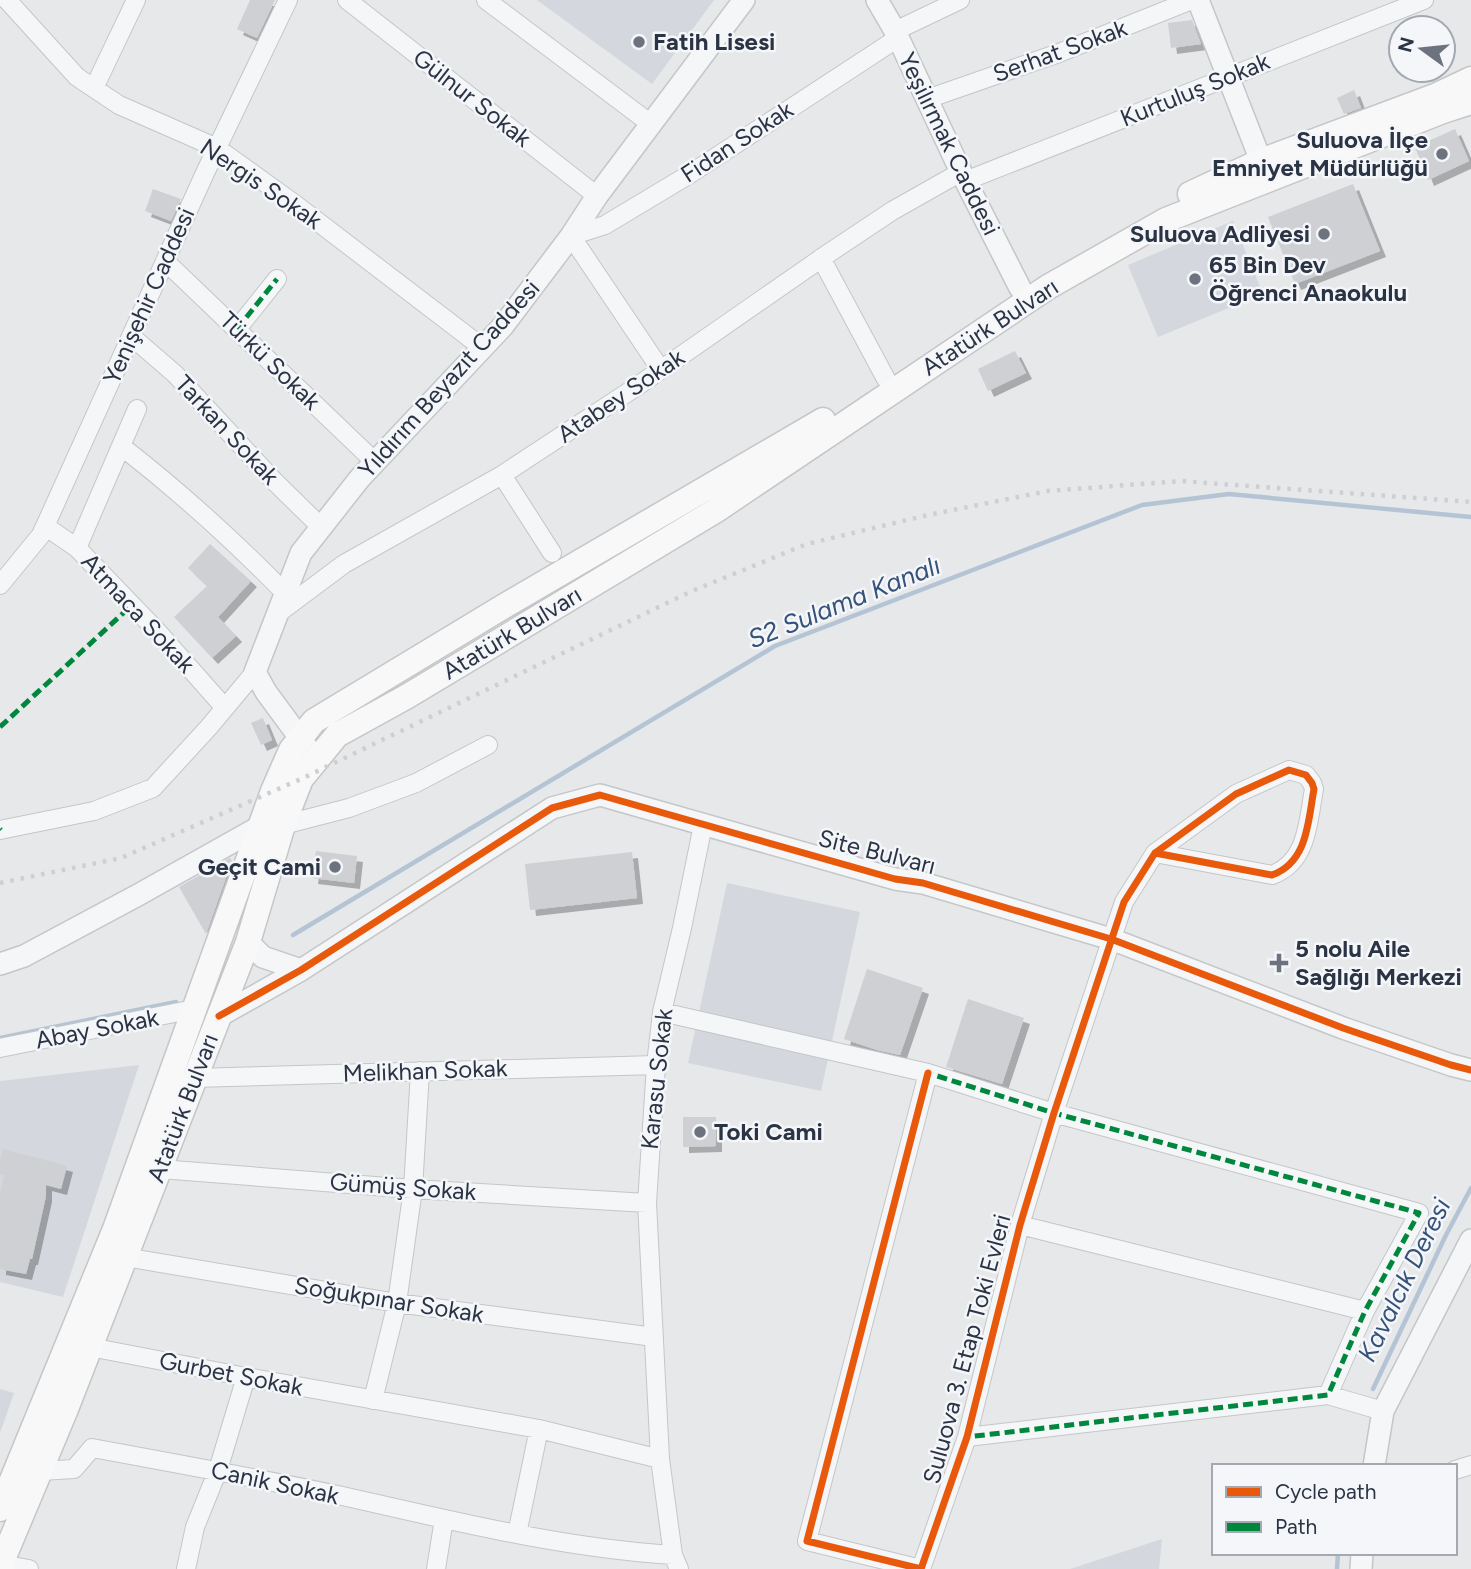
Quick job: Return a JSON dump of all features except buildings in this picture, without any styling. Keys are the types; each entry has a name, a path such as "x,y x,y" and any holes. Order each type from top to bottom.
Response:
{"main road":[{"name":"Atatürk Bulvarı","path":"0,1510 115,1229 194,1009 272,825 301,779 337,735 715,511 1024,294 1045,271 1161,207 1261,161 1435,96 1471,79"},
{"name":"Atatürk Bulvarı","path":"0,1567 41,1471 248,943 272,825 291,750 314,721 837,412 1024,294 1048,287 1166,220 1471,102"}],"street":[{"name":"Nergis Sokak","path":"7,0 77,77 119,105 217,148 483,348"},
{"path":"94,88 136,0"},
{"name":"Yenişehir Caddesi","path":"0,585 41,535 217,148 288,0"},
{"name":"Gülnur Sokak","path":"347,0 597,195"},
{"path":"486,0 651,124"},
{"name":"Yıldırım Beyazıt Caddesi","path":"255,672 301,553 360,478 503,326 571,236 597,195 744,0"},
{"name":"Yeşilırmak Caddesi","path":"877,0 897,34 963,176 1024,294"},
{"name":"Fidan Sokak","path":"571,236 606,225 690,174 897,34 960,0"},
{"name":"Serhat Sokak","path":"927,99 1059,53 1192,0"},
{"path":"1198,0 1261,161"},
{"name":"Kurtuluş Sokak","path":"963,176 1424,0"},
{"name":"Atabey Sokak","path":"277,614 344,564 502,475 661,370 892,211 963,176"},
{"path":"571,236 661,370"},
{"path":"821,258 886,379"},
{"name":"Türkü Sokak","path":"165,261 376,461"},
{"path":"237,329 276,279"},
{"name":"Tarkan Sokak","path":"131,336 175,374 275,482 321,527"},
{"path":"77,548 137,409"},
{"path":"121,446 164,479 247,554 285,593"},
{"path":"502,475 552,553"},
{"name":"Atmaca Sokak","path":"45,526 77,548 156,630 225,708"},
{"path":"0,830 94,811 153,788 255,672 308,749 301,779"},
{"path":"0,964 24,956 272,825 349,808 416,783 488,745"},
{"name":"Suluova 3. Etap Toki Evleri","path":"928,1073 807,1541 921,1569 967,1437 1020,1226 1054,1113 1124,902 1155,853 1236,794 1289,770 1306,775 1312,783 1314,789 1301,849 1292,863 1279,872 1272,875 1155,853"},
{"name":"Site Bulvarı","path":"219,1016 301,970 552,808 600,795 895,879 923,883 1111,939 1343,1028 1471,1070"},
{"name":"Karasu Sokak","path":"676,1562 660,1459 647,1203 662,1012 703,825"},
{"path":"248,943 263,957 301,970"},
{"name":"Abay Sokak","path":"0,1048 194,1009"},
{"path":"662,1012 928,1073 1054,1113 1419,1213 1365,1311 1328,1395 1383,1411"},
{"name":"Melikhan Sokak","path":"194,1078 656,1065"},
{"path":"373,1400 397,1303 413,1189 420,1071"},
{"name":"Gümüş Sokak","path":"160,1169 413,1189 647,1203"},
{"path":"1020,1226 1365,1311"},
{"path":"1374,1464 1383,1411 1471,1240"},
{"name":"Soğukpınar Sokak","path":"125,1257 397,1303 654,1337"},
{"name":"Gurbet Sokak","path":"90,1347 539,1429 660,1459"},
{"path":"186,1569 195,1527 218,1471 246,1377"},
{"name":"Suluova 3. Etap Toki Evleri","path":"967,1437 1328,1395"},
{"path":"517,1534 539,1429"},
{"name":"Canik Sokak","path":"41,1471 74,1469 92,1448 218,1471 517,1534 676,1562"},
{"path":"436,1569 444,1519"},
{"path":"0,1567 29,1569"}],"shaded area":[{"name":"Fatih Lisesi","path":"537,0 714,0 652,84"},
{"name":"65 Bin Dev Öğrenci Anaokulu","path":"1233,221 1263,294 1158,337 1128,265"},
{"path":"727,883 860,912 821,1091 688,1063"},
{"path":"139,1065 63,1297 0,1282 0,1081"},
{"path":"0,1389 14,1393 0,1433"},
{"path":"1162,1539 1159,1569 1070,1569"}],"waterway":[{"name":"S2 Sulama Kanalı","path":"293,935 775,646 1142,505 1229,494 1471,517"},
{"name":"S2 Sulama Kanalı","path":"0,1038 176,1002"},
{"name":"Kavalcık Deresi","path":"1373,1389 1471,1188"},
{"name":"Kavalcık Deresi","path":"1337,1569 1338,1555"}],"railway":[{"path":"0,883 121,858 301,779 692,591 807,544 928,515 1048,491 1181,481 1471,502"}],"marked path":[{"path":"237,329 277,279"},
{"path":"0,727 132,605"},
{"path":"927,1078 928,1073 1054,1113 1419,1213 1365,1311 1328,1395 967,1437"}],"cycle path":[{"path":"928,1073 807,1541 921,1569 967,1437 1020,1225 1124,902 1155,853 1236,794 1289,770 1306,775 1312,783 1314,789 1310,814 1300,851 1284,869 1272,875 1155,853"},
{"path":"219,1016 301,970 552,808 600,795 895,879 923,883 1111,939 1343,1028 1471,1070"}],"place":[{"name":"Fatih Lisesi","path":"639,42"},
{"name":"Suluova İlçe Emniyet Müdürlüğü","path":"1442,154"},
{"name":"Suluova Adliyesi","path":"1324,234"},
{"name":"65 Bin Dev Öğrenci Anaokulu","path":"1195,279"},
{"name":"Geçit Cami","path":"335,867"},
{"name":"5 nolu Aile Sağlığı Merkezi","path":"1279,963"},
{"name":"Toki Cami","path":"700,1132"}]}
